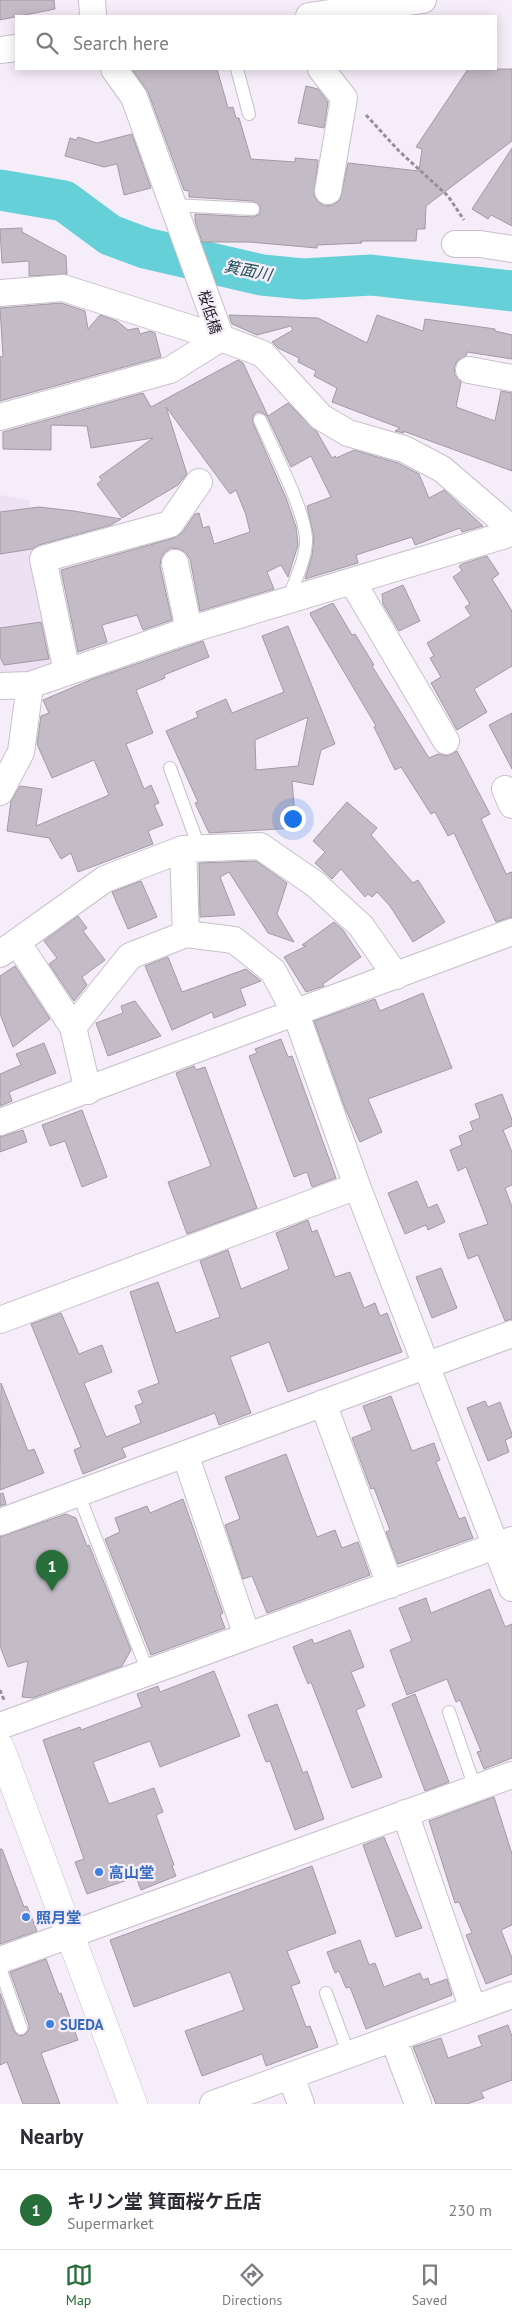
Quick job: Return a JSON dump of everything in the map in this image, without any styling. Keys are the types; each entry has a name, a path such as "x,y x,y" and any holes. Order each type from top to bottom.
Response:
{"street":[{"path":"92,0 93,15"},
{"path":"294,0 312,15"},
{"path":"320,15 423,0"},
{"path":"0,50 15,48"},
{"name":"桜低橋","path":"0,417 170,370 217,327 134,98 115,70"},
{"path":"322,70 344,98 328,190"},
{"path":"467,244 512,249"},
{"path":"0,293 63,288 217,327 263,354 321,417 348,433 404,449 442,469 512,529"},
{"path":"469,370 512,378"},
{"path":"67,672 43,559 170,524 199,482"},
{"path":"0,686 30,685 189,630 512,533"},
{"path":"175,563 189,630"},
{"path":"352,581 446,741"},
{"path":"0,792 21,752 30,685"},
{"path":"88,1091 73,1027 8,948 105,879 191,848 260,846 314,884 361,926 396,976"},
{"path":"186,934 191,848"},
{"path":"0,1122 296,1014 512,932"},
{"path":"73,1027 130,956 186,934 234,940 273,971 296,1014 426,1366 504,1543 512,1588"},
{"path":"0,1320 358,1186"},
{"path":"0,1522 512,1334"},
{"path":"323,1403 390,1585"},
{"path":"185,1454 247,1636"},
{"path":"0,1726 504,1543"},
{"path":"0,1747 133,2104"},
{"path":"0,1960 69,1933 512,1775"},
{"path":"405,1813 473,2009"},
{"path":"213,2104 512,1995"},
{"path":"393,2038 418,2104"},
{"path":"291,2076 301,2104"}],"lane":[{"path":"237,70 249,114"},
{"path":"173,205 253,209"},
{"path":"260,420 295,500 306,538 304,554 288,600"},
{"path":"170,768 191,848"},
{"path":"78,1493 148,1672"},
{"path":"449,1712 475,1788"},
{"path":"0,1968 21,2028"},
{"path":"326,1993 349,2055"}],"path":[{"path":"344,98 368,116 399,151 448,196 467,244"}],"shaded area":[{"path":"0,495 29,500 49,613 56,668 0,677"}],"building":[{"path":"0,0 54,0 55,9 15,15 15,17 0,20"},
{"path":"512,69 512,141 426,206 425,229 417,229 416,241 361,241 362,243 317,245 317,248 249,242 202,242 195,221 195,214 253,217 260,214 260,206 253,201 189,197 189,191 184,190 148,92 133,70 217,70 228,108 233,107 236,118 239,118 251,159 295,162 295,158 318,160 314,196 318,202 325,206 333,205 340,200 348,163 419,171 422,149 416,147 467,70"},
{"path":"306,86 318,89 328,102 324,128 298,123"},
{"path":"132,134 151,188 124,195 117,164 104,167 65,156 70,138 76,140 78,137 97,143"},
{"path":"512,148 512,226 491,215 488,219 472,209"},
{"path":"22,228 22,232 66,256 67,274 29,276 29,261 2,263 0,229"},
{"path":"61,303 85,311 88,329 100,315 117,321 128,330 138,328 140,334 150,331 155,333 161,357 0,401 0,357 3,356 0,308"},
{"path":"229,315 318,318 367,343 377,315 423,331 425,319 495,329 495,331 512,335 512,359 467,352 466,356 457,361 454,368 455,375 461,382 456,407 495,421 501,391 512,393 512,471 403,431 404,433 395,431 400,428 332,402 337,388 314,376 316,371 298,362 299,358 278,348 272,342 293,330 291,326 257,335 232,324"},
{"path":"238,360 243,363 268,416 288,403 317,432 332,458 354,450 398,463 419,474 429,498 444,490 483,526 462,532 460,528 415,545 412,537 356,555 358,563 305,579 312,556 314,538 307,506 331,497 311,456 291,467 267,416 257,412 253,416 253,423 286,498 296,527 298,545 288,577 281,565 267,572 274,589 200,611 190,559 180,549 171,548 161,558 160,566 172,620 143,630 137,615 102,625 107,642 78,652 61,570 174,538 182,533 195,514 199,513 203,528 209,526 214,544 250,532 246,515 236,490 230,494 166,407 187,474 178,485 122,518 97,484 102,480 99,477 153,438 91,448 87,426 51,425 51,450 3,449 3,432 143,393 151,407"},
{"path":"39,507 121,519 111,525 39,545 32,549 0,554 0,512"},
{"path":"487,556 499,574 492,579 512,611 512,666 474,689 487,712 457,730 431,683 441,677 430,658 434,656 427,643 471,616 465,607 470,604 453,577 462,571 459,566 462,564"},
{"path":"403,585 420,621 399,631 383,604 382,594"},
{"path":"333,603 352,635 355,634 374,665 372,666 429,758 438,754 447,756 457,751 490,814 481,819 506,874 512,872 512,917 496,922 454,833 448,836 435,812 431,814 401,767 395,770 374,727 376,726 311,616 310,613"},
{"path":"41,622 49,659 4,665 0,657 0,628"},
{"path":"288,626 335,744 321,750 313,785 292,781 296,828 209,833 195,803 198,802 166,731 198,717 196,712 226,699 232,713 284,692 262,636","holes":["308,717 298,766 256,770 255,740"]},
{"path":"203,641 209,657 164,675 165,678 136,690 153,733 126,744 144,789 151,785 159,803 154,805 163,825 148,831 153,844 78,872 71,853 61,859 49,838 7,831 11,801 20,786 42,789 36,826 109,795 94,760 52,778 37,744 41,716 49,713 43,700 90,680"},
{"path":"512,713 512,769 489,725"},
{"path":"347,802 377,828 371,835 413,883 418,880 445,922 413,942 390,906 377,892 372,897 368,894 365,897 341,869 332,879 315,863 325,852 313,841"},
{"path":"256,861 287,883 277,914 294,942 268,933 229,872 220,877 235,915 200,917 199,863"},
{"path":"141,881 157,917 128,929 112,892"},
{"path":"78,916 87,928 83,931 105,960 82,977 87,985 74,1001 49,964 57,958 44,941"},
{"path":"334,922 343,930 361,957 323,984 324,986 306,992 284,957 306,946 302,945"},
{"path":"168,957 182,992 246,969 261,981 240,989 246,1005 214,1018 212,1012 172,1030 145,966"},
{"path":"15,966 50,1019 13,1047 0,1014 0,976"},
{"path":"423,993 452,1068 368,1099 382,1132 360,1142 345,1108 314,1021 375,999 380,1011"},
{"path":"135,1001 161,1036 108,1056 96,1023 123,1013 121,1006"},
{"path":"281,1039 288,1057 292,1056 336,1178 312,1187 307,1172 294,1177 249,1056 257,1053 255,1049"},
{"path":"44,1043 56,1073 9,1092 12,1101 0,1106 0,1074 21,1065 16,1054"},
{"path":"194,1066 196,1070 205,1067 257,1208 187,1234 168,1182 211,1166 176,1073"},
{"path":"502,1094 512,1120 512,1126 503,1130 512,1152 512,1185 505,1188 512,1207 512,1319 505,1321 478,1255 468,1259 459,1234 488,1224 466,1167 458,1171 450,1150 462,1145 459,1136 473,1130 470,1122 480,1118 475,1104"},
{"path":"82,1110 107,1177 82,1187 65,1141 50,1146 42,1125"},
{"path":"23,1130 27,1142 0,1152 0,1137"},
{"path":"417,1181 428,1208 437,1204 445,1222 428,1230 426,1225 405,1234 388,1193"},
{"path":"308,1220 312,1232 317,1230 335,1277 350,1272 364,1308 375,1303 380,1316 387,1313 402,1352 288,1392 269,1342 230,1357 251,1413 219,1425 215,1413 122,1448 126,1457 83,1474 74,1450 81,1447 31,1324 61,1313 79,1354 102,1345 112,1372 84,1383 106,1437 141,1423 135,1406 143,1403 138,1391 159,1383 130,1292 158,1282 176,1333 220,1317 200,1261 228,1250 241,1289 289,1269 276,1233"},
{"path":"441,1268 457,1308 432,1318 416,1277"},
{"path":"1,1383 28,1451 34,1449 44,1473 0,1490"},
{"path":"391,1396 412,1451 434,1443 440,1460 436,1462 459,1519 465,1517 473,1538 398,1564 386,1532 390,1530 374,1488 371,1489 352,1438 372,1430 363,1406"},
{"path":"485,1401 488,1407 500,1402 512,1434 512,1437 505,1440 509,1452 488,1461 467,1408"},
{"path":"286,1454 317,1537 335,1530 342,1548 358,1542 370,1575 267,1613 252,1576 243,1579 225,1525 240,1519 225,1477"},
{"path":"3,1493 6,1504 0,1506 0,1494"},
{"path":"183,1499 223,1613 220,1615 225,1628 151,1655 105,1539 120,1532 115,1518 147,1506 150,1513"},
{"path":"66,1514 76,1518 87,1546 89,1545 131,1650 122,1666 33,1698 22,1697 28,1661 8,1667 0,1646 0,1537"},
{"path":"490,1589 505,1627 512,1624 512,1758 484,1769 477,1752 481,1751 460,1700 456,1702 447,1679 407,1695 390,1650 412,1641 399,1608 426,1598 431,1613"},
{"path":"350,1630 364,1667 351,1672 365,1706 356,1710 382,1777 352,1788 311,1682 308,1684 293,1647 312,1639 314,1644"},
{"path":"214,1671 240,1736 160,1767 150,1741 93,1762 109,1804 154,1788 163,1812 156,1815 174,1865 172,1866 176,1876 141,1890 136,1877 87,1894 75,1862 84,1859 43,1740 80,1727 81,1730 142,1707 137,1694 158,1686 160,1692"},
{"path":"415,1694 449,1782 425,1791 392,1704"},
{"path":"277,1704 303,1773 307,1771 324,1819 295,1830 270,1761 266,1762 248,1715"},
{"path":"494,1797 512,1854 512,1925 501,1930 512,1958 512,1974 486,1984 466,1935 472,1933 459,1902 455,1903 429,1821"},
{"path":"384,1837 422,1928 396,1937 363,1845"},
{"path":"0,1849 2,1849 24,1907 27,1906 37,1931 0,1944"},
{"path":"312,1866 336,1933 287,1951 300,1983 291,1986 306,2027 310,2026 318,2047 266,2066 262,2054 202,2076 185,2031 244,2010 230,1972 134,2007 110,1940"},
{"path":"360,1940 369,1965 375,1963 384,1987 420,1973 423,1980 428,1978 430,1985 447,1979 452,1995 366,2029 350,1987 346,1988 339,1971 335,1973 327,1952"},
{"path":"46,1959 78,2040 41,2053 60,2104 23,2104 7,2062 0,2065 0,1993 14,2031 19,2036 24,2035 29,2030 29,2025 10,1972"},
{"path":"508,2025 512,2036 512,2080 481,2092 484,2098 467,2104 436,2104 413,2047 441,2038 448,2058 482,2046 478,2036"}],"waterway":[{"name":"箕面川","path":"0,190 64,201 110,235 145,248 262,275 303,279 371,275 512,291"}],"place":[{"name":"キリン堂 箕面桜ケ丘店","path":"52,1591"},
{"name":"高山堂","path":"99,1872"},
{"name":"照月堂","path":"26,1917"},
{"name":"SUEDA","path":"50,2024"}]}
